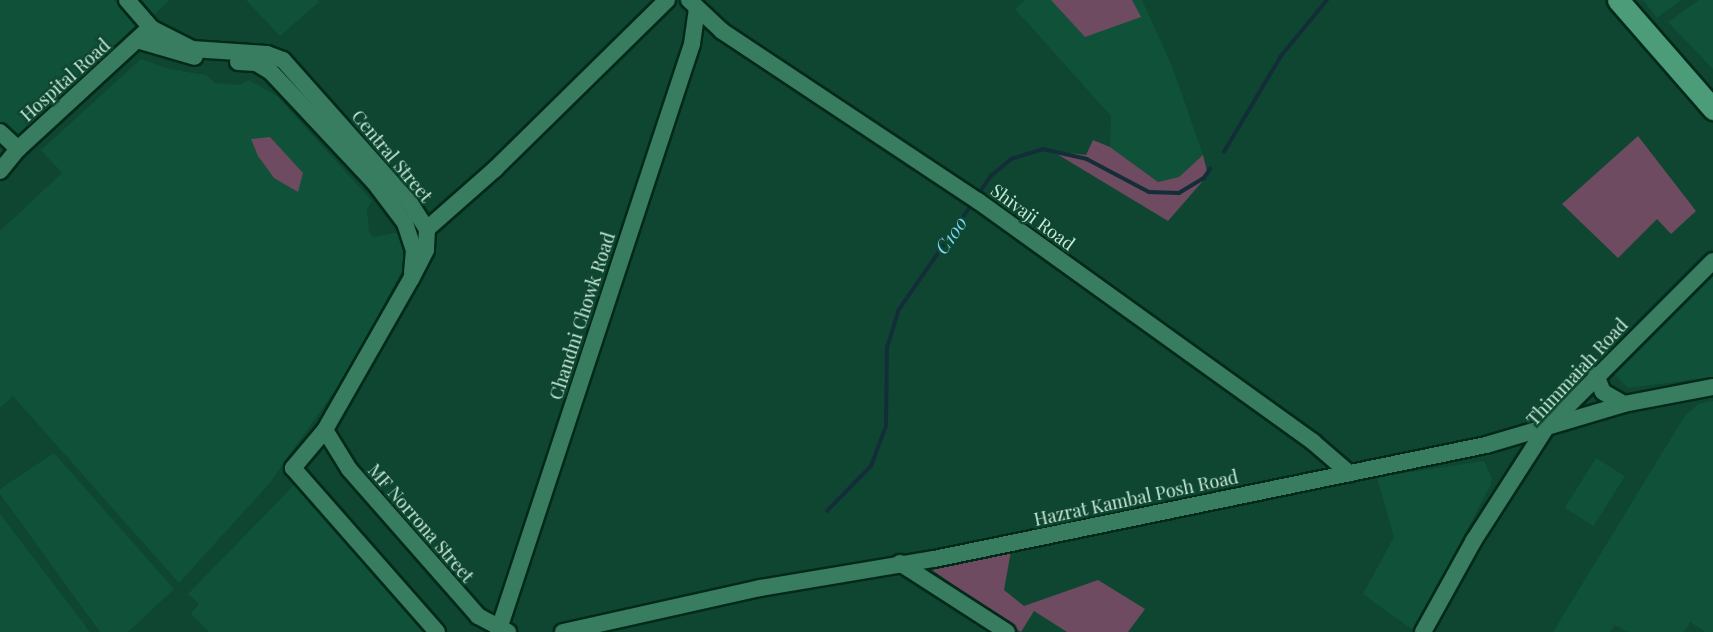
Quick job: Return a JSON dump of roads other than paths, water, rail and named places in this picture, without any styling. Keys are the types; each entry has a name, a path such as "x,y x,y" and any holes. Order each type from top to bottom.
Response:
{"main road":[{"path":"1618,0 1713,109"}],"street":[{"name":"Central Street","path":"127,0 151,28 192,49 267,54 283,60 405,197 427,229 426,250 411,279"},
{"path":"427,229 495,169 667,0"},
{"path":"678,0 690,3"},
{"name":"Shivaji Road","path":"690,3 722,31 974,198 1313,442 1349,473"},
{"name":"Chandni Chowk Road","path":"503,631 692,44 690,3"},
{"name":"Hospital Road","path":"0,172 18,149 151,28"},
{"name":"Central Street","path":"137,40 187,57 256,63 271,72 374,182 405,223 414,250 411,279"},
{"path":"0,132 18,149"},
{"name":"Thimmaiah Road","path":"1423,632 1474,540 1546,428 1713,261"},
{"path":"411,279 325,430 293,468 437,632"},
{"path":"1596,376 1603,392 1624,404"},
{"name":"Hazrat Kambal Posh Road","path":"563,632 769,586 934,559 1486,445 1624,404 1713,387"},
{"name":"MF Norrona Street","path":"325,430 349,469 434,568 478,616 503,631"},
{"path":"934,559 931,575 940,590"},
{"path":"900,563 1007,632"}],"waterway":[{"name":"C100","path":"1224,152 1281,56 1327,0"},
{"name":"C100","path":"978,195 991,176 1011,159 1043,149 1087,159 1149,192 1179,193 1204,178 1210,169"},
{"name":"C100","path":"827,511 871,466 886,426 887,348 898,311 972,204"}]}
